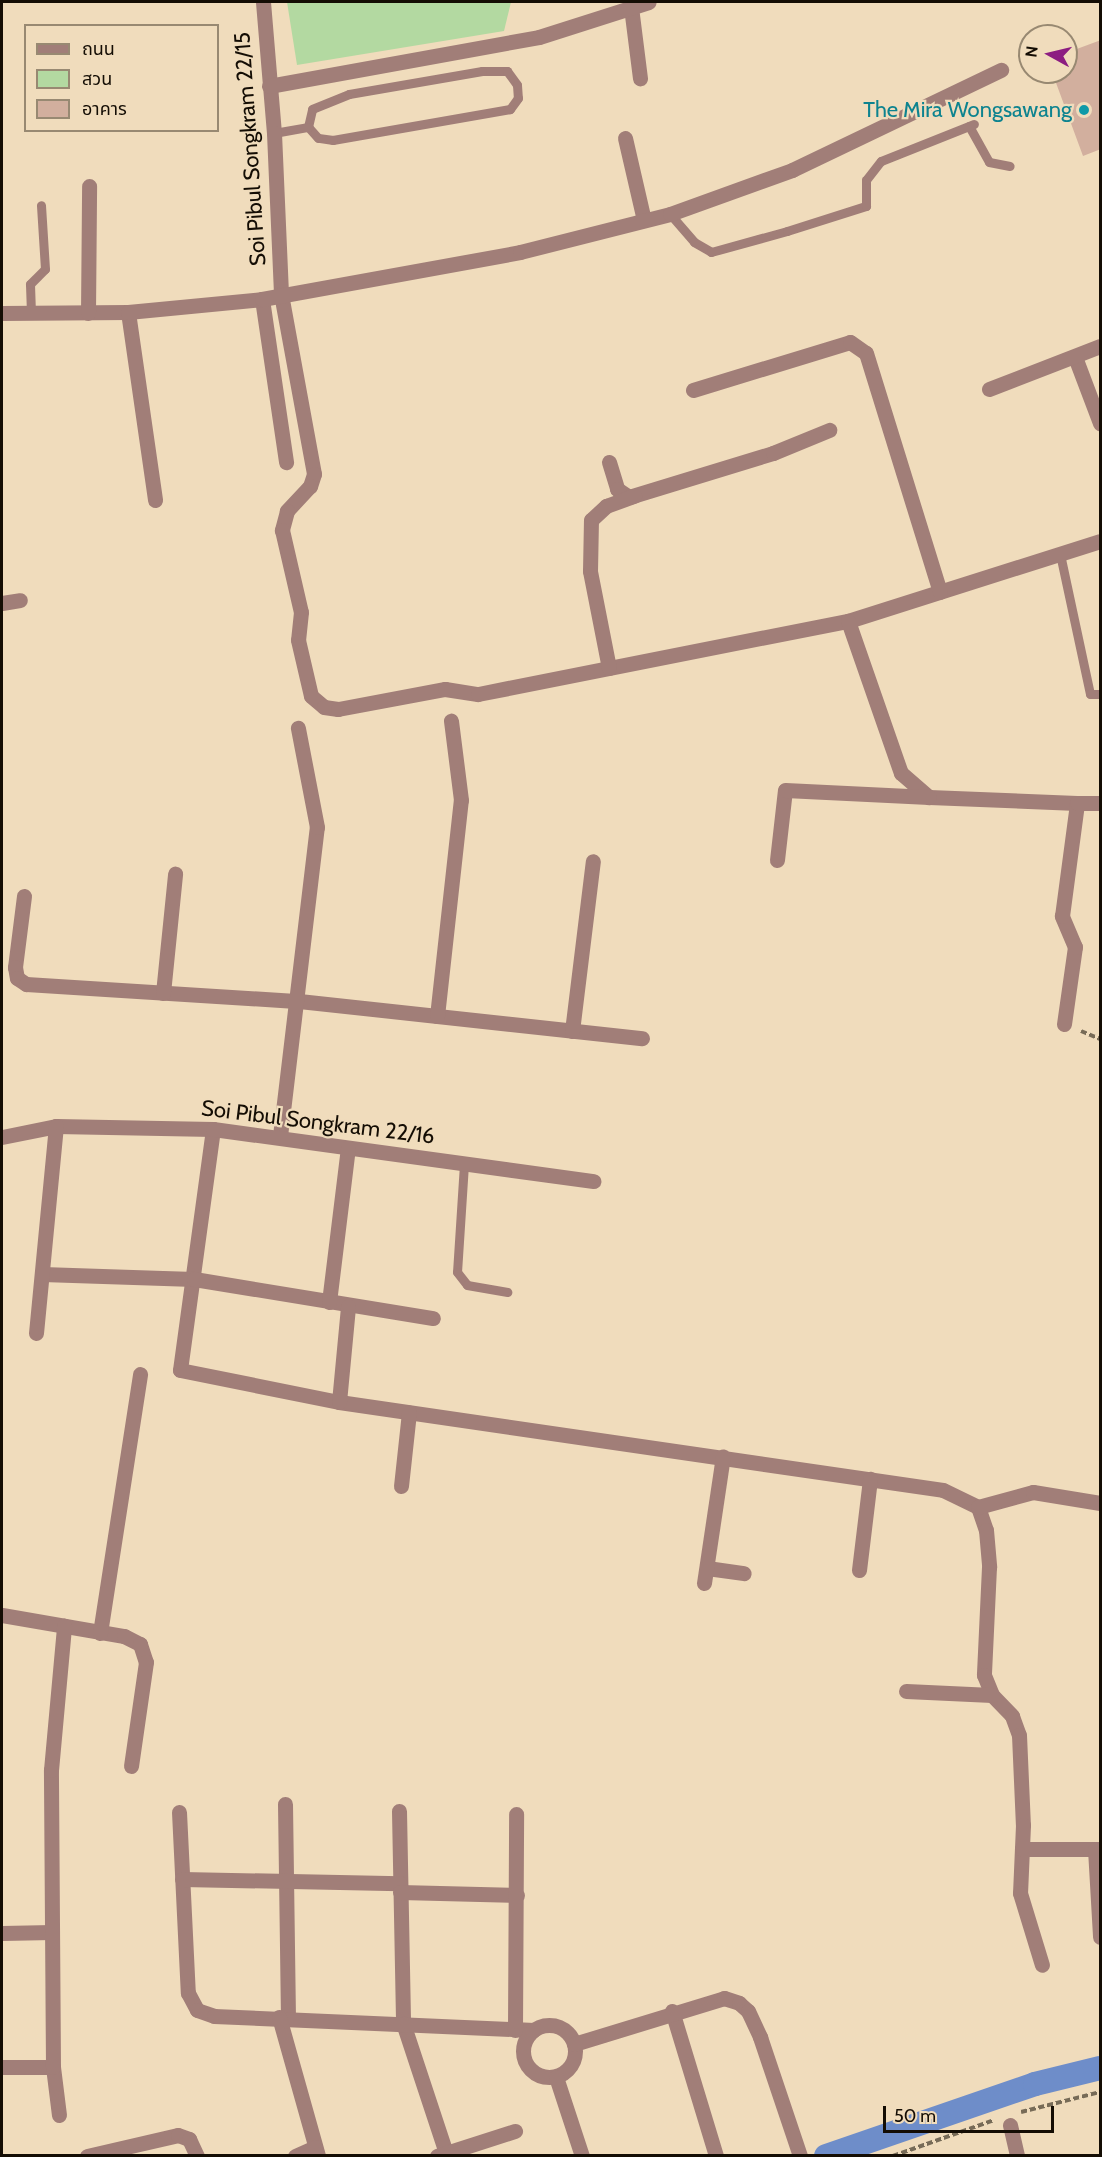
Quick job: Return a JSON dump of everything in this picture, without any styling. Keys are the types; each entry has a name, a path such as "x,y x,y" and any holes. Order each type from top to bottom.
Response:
{"street":[{"name":"Soi Pibul Songkram 22/15","path":"262,2 274,133 281,294 314,474 310,486 286,511 282,530 301,612 298,640 311,696 324,707 338,709 445,689 478,694 609,668"},
{"path":"269,86 539,37 649,2"},
{"path":"631,7 640,78"},
{"path":"2,313 128,312 262,299 520,252 670,214 792,170 1000,70"},
{"path":"625,138 644,220"},
{"path":"88,313 89,186"},
{"path":"262,299 286,462"},
{"path":"128,312 155,500"},
{"path":"693,390 850,342 866,353 940,592"},
{"path":"989,389 1101,346"},
{"path":"1076,357 1101,423"},
{"path":"830,430 773,453 606,506 591,520 587,545 590,571 609,668 848,621 1101,542"},
{"path":"609,462 617,489 629,497 634,496"},
{"path":"2,603 20,600"},
{"path":"848,621 901,773 928,797"},
{"path":"437,1016 461,800 451,721"},
{"path":"280,1136 299,1001 316,827 298,728"},
{"path":"777,860 785,790 1077,804 1101,803"},
{"path":"1064,1024 1075,947 1062,916 1077,804"},
{"path":"572,1031 593,861"},
{"path":"163,993 175,874"},
{"path":"24,896 15,967 17,978 26,984 299,1001 642,1038"},
{"path":"36,1333 56,1126"},
{"name":"Soi Pibul Songkram 22/16","path":"2,1137 56,1126 213,1129 280,1136 348,1148 593,1181"},
{"path":"213,1129 180,1370 339,1402 723,1456 949,1492 978,1507 986,1530 989,1567 984,1675 992,1695 1012,1716 1019,1735 1022,1907 1042,1965"},
{"path":"329,1302 348,1148"},
{"path":"42,1274 194,1279 348,1306 433,1318"},
{"path":"339,1402 348,1306"},
{"path":"100,1633 140,1374"},
{"path":"400,1486 410,1412"},
{"path":"723,1456 706,1575 744,1573"},
{"path":"859,1570 870,1479"},
{"path":"978,1507 1033,1491 1101,1503"},
{"path":"2,1615 133,1639 140,1644 146,1662 131,1766"},
{"path":"59,2115 53,2067 51,1770 64,1626"},
{"path":"906,1691 992,1695"},
{"path":"285,1804 287,1881 284,2018 316,2151 295,2156"},
{"path":"399,1811 403,2023 443,2155 515,2132"},
{"path":"179,1812 188,1993 197,2010 214,2016 403,2023 534,2031"},
{"path":"514,2030 516,1814"},
{"path":"1022,1849 1098,1849 1101,1936"},
{"path":"182,1879 287,1881 517,1895"},
{"path":"2,1933 52,1932"},
{"path":"574,2044 672,2011 724,1998 739,2003 748,2011 800,2155"},
{"path":"672,2011 716,2156"},
{"path":"543,2026 562,2028 574,2044 572,2064 556,2077 536,2074 524,2058 524,2048 534,2031 543,2026"},
{"path":"2,2067 53,2067"},
{"path":"556,2077 582,2156"},
{"path":"1010,2125 1017,2156"},
{"path":"87,2156 178,2135 189,2139 197,2156"}],"lane":[{"path":"482,71 507,71 517,86 518,98 510,109 333,140 318,138 308,127 312,109 349,94 482,71"},
{"path":"670,214 694,242 711,252 787,231 866,206 866,180 881,161 972,125 989,162 1010,166"},
{"path":"274,133 308,127"},
{"path":"30,314 30,284 45,269 41,205"},
{"path":"1060,554 1090,694 1101,694"},
{"path":"464,1164 457,1272 467,1285 507,1292"}],"green space":[{"path":"287,2 511,2 504,31 297,65"}],"building":[{"name":"The Mira Wongsawang","path":"1101,40 1101,149 1083,156 1056,84 1078,84 1078,49"}],"waterway":[{"path":"826,2156 1035,2084 1100,2068"}],"place":[{"name":"The Mira Wongsawang","path":"1084,110"}]}
